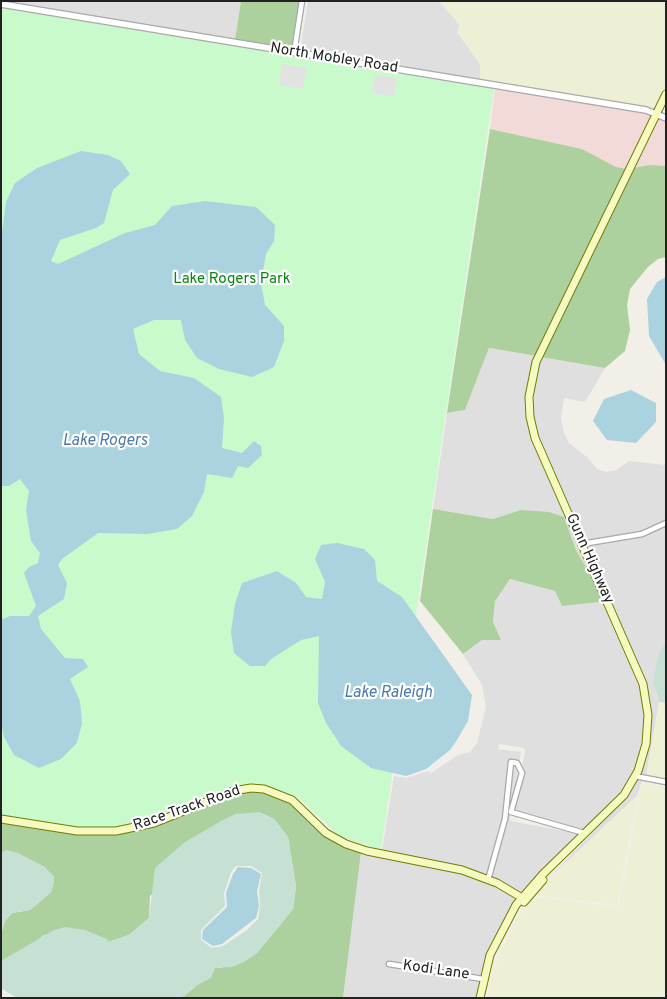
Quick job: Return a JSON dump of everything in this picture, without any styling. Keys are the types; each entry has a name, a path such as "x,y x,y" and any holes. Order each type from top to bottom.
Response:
{"main road":[{"name":"Gunn Highway","path":"481,998 483,979 498,938 524,899 584,833 611,810 624,795 636,776 648,737 648,713 645,691 534,433 529,409 530,384 538,358 666,94"},
{"name":"Race Track Road","path":"1,819 77,831 116,831 161,820 228,793 258,788 277,792 292,800 326,833 351,846 449,866 488,880 524,899"},
{"path":"481,998 499,946 524,899 611,810"}],"street":[{"path":"294,53 302,1"},
{"name":"North Mobley Road","path":"1,4 656,114 666,118"},
{"path":"582,544 642,534 666,524"},
{"path":"488,880 508,806 509,764 514,762 521,768 522,773 512,812 584,833"},
{"path":"636,776 666,782"},
{"name":"Kodi Lane","path":"389,964 483,979"}],"shaded area":[{"path":"2,1 241,1 235,40"},
{"path":"308,1 439,1 460,25 457,32 480,64 480,80 300,51"},
{"path":"282,64 307,68 303,89 279,85"},
{"path":"375,75 397,78 394,97 372,93"},
{"path":"495,88 653,115 627,169 616,167 582,149 490,129"},
{"path":"657,117 666,121 666,166 650,165 632,168"},
{"path":"489,348 537,356 528,383 527,409 598,586 576,550 564,517 521,510 493,519 433,509 447,413 465,410"},
{"path":"541,357 605,368 585,402 564,398 561,418 564,433 569,443 587,457 597,469 606,472 616,470 629,461 666,465 666,521 641,531 583,542 536,432 531,409 532,384"},
{"path":"666,526 666,644 659,653 657,664 656,695 659,702 646,777 639,775 650,737 650,709 585,546 642,536"},
{"path":"510,579 556,591 562,606 599,602 602,595 643,692 646,729 638,765 622,793 584,830 514,817 525,751 524,748 499,744 498,749 521,752 511,821 580,834 521,894 463,867 382,851 394,776 406,778 428,771 431,773 458,755 470,752 477,743 486,707 482,685 463,654 482,640 493,622 495,600"},
{"path":"636,779 642,781 637,796 542,885 620,803"},
{"path":"361,852 449,869 496,886 519,898 496,937 481,976 387,962 386,966 480,981 477,998 343,998"}],"green space":[{"path":"241,1 299,1 292,50 235,40"},
{"path":"439,1 666,1 666,89 655,111 480,80 480,64 457,32 460,25"},
{"name":"Lake Rogers Park","path":"1,8 494,89 381,850 339,836 298,797 263,785 233,786 159,819 119,829 78,830 1,815"},
{"path":"490,129 582,149 616,167 627,169 537,356 489,348 465,410 447,413"},
{"path":"650,165 666,166 666,257 658,259 648,267 630,289 627,305 630,330 625,351 605,368 541,357 632,168"},
{"path":"433,509 493,519 521,510 549,512 564,517 576,550 602,595 599,602 562,606 555,591 510,579 495,601 493,622 501,640 482,640 463,654 420,601"},
{"path":"665,643 666,703 659,702 653,681 659,653"},
{"path":"659,702 666,703 666,780 646,777"},
{"path":"642,783 666,787 666,998 487,998 493,970 502,949 517,917 534,897 619,907"},
{"path":"258,791 287,799 321,831 361,852 343,998 173,998 184,996 215,967 220,968 257,953 293,909 296,887 288,837 274,819 259,812 150,896 149,918 129,935 108,942 44,935 33,944 1,961 1,935 5,921 12,913 30,910 51,892 54,877 45,868 6,851 1,853 1,821 86,834 117,833 239,792"},
{"path":"637,796 617,905 535,895 542,885"},
{"path":"259,812 274,819 288,837 296,887 293,909 257,953 244,962 232,967 215,968 211,978 194,987 184,996 173,998 17,998 1,988 1,961 54,930 65,927 85,930 107,939 108,942 129,935 149,918 155,868 185,842 235,814","holes":["236,866 251,866 262,873 258,919 247,930 223,946 212,948 201,940 201,930 225,906 224,893 231,872"]},
{"path":"6,850 18,853 45,867 54,877 54,882 51,892 30,910 12,913 5,921 1,935 1,853"}],"water":[{"name":"Lake Rogers","path":"81,151 108,155 121,161 130,174 113,190 104,223 96,228 60,240 51,261 58,264 125,233 155,225 172,206 205,201 256,207 275,225 274,241 266,254 261,283 265,305 284,326 284,341 274,367 252,377 219,369 197,358 185,340 181,320 154,320 133,329 139,354 160,371 194,378 221,397 224,418 222,448 242,453 254,441 261,446 262,455 248,468 238,466 232,478 207,474 204,492 192,516 177,529 147,534 98,533 62,559 58,565 67,583 64,599 38,616 41,629 65,658 83,659 88,667 70,679 80,701 82,723 77,743 61,759 39,768 14,755 4,737 1,723 1,620 10,616 29,616 36,606 24,573 29,567 38,563 40,553 31,541 26,510 29,491 20,479 9,486 1,486 1,240 6,202 15,183 37,168"},
{"path":"666,277 666,365 649,336 647,299 657,282"},
{"path":"631,390 656,403 656,422 636,443 607,440 593,421 604,399"},
{"name":"Lake Raleigh","path":"337,543 364,549 375,560 377,581 402,597 472,695 468,721 450,750 426,769 406,776 371,768 341,746 326,723 318,703 319,636 301,640 271,659 265,666 250,666 234,653 231,632 235,604 242,583 277,571 296,583 306,597 322,599 325,582 315,559 321,545"},
{"path":"238,867 251,868 261,874 257,891 259,906 256,918 222,944 213,946 202,939 203,930 227,907 226,893 233,874"}]}
